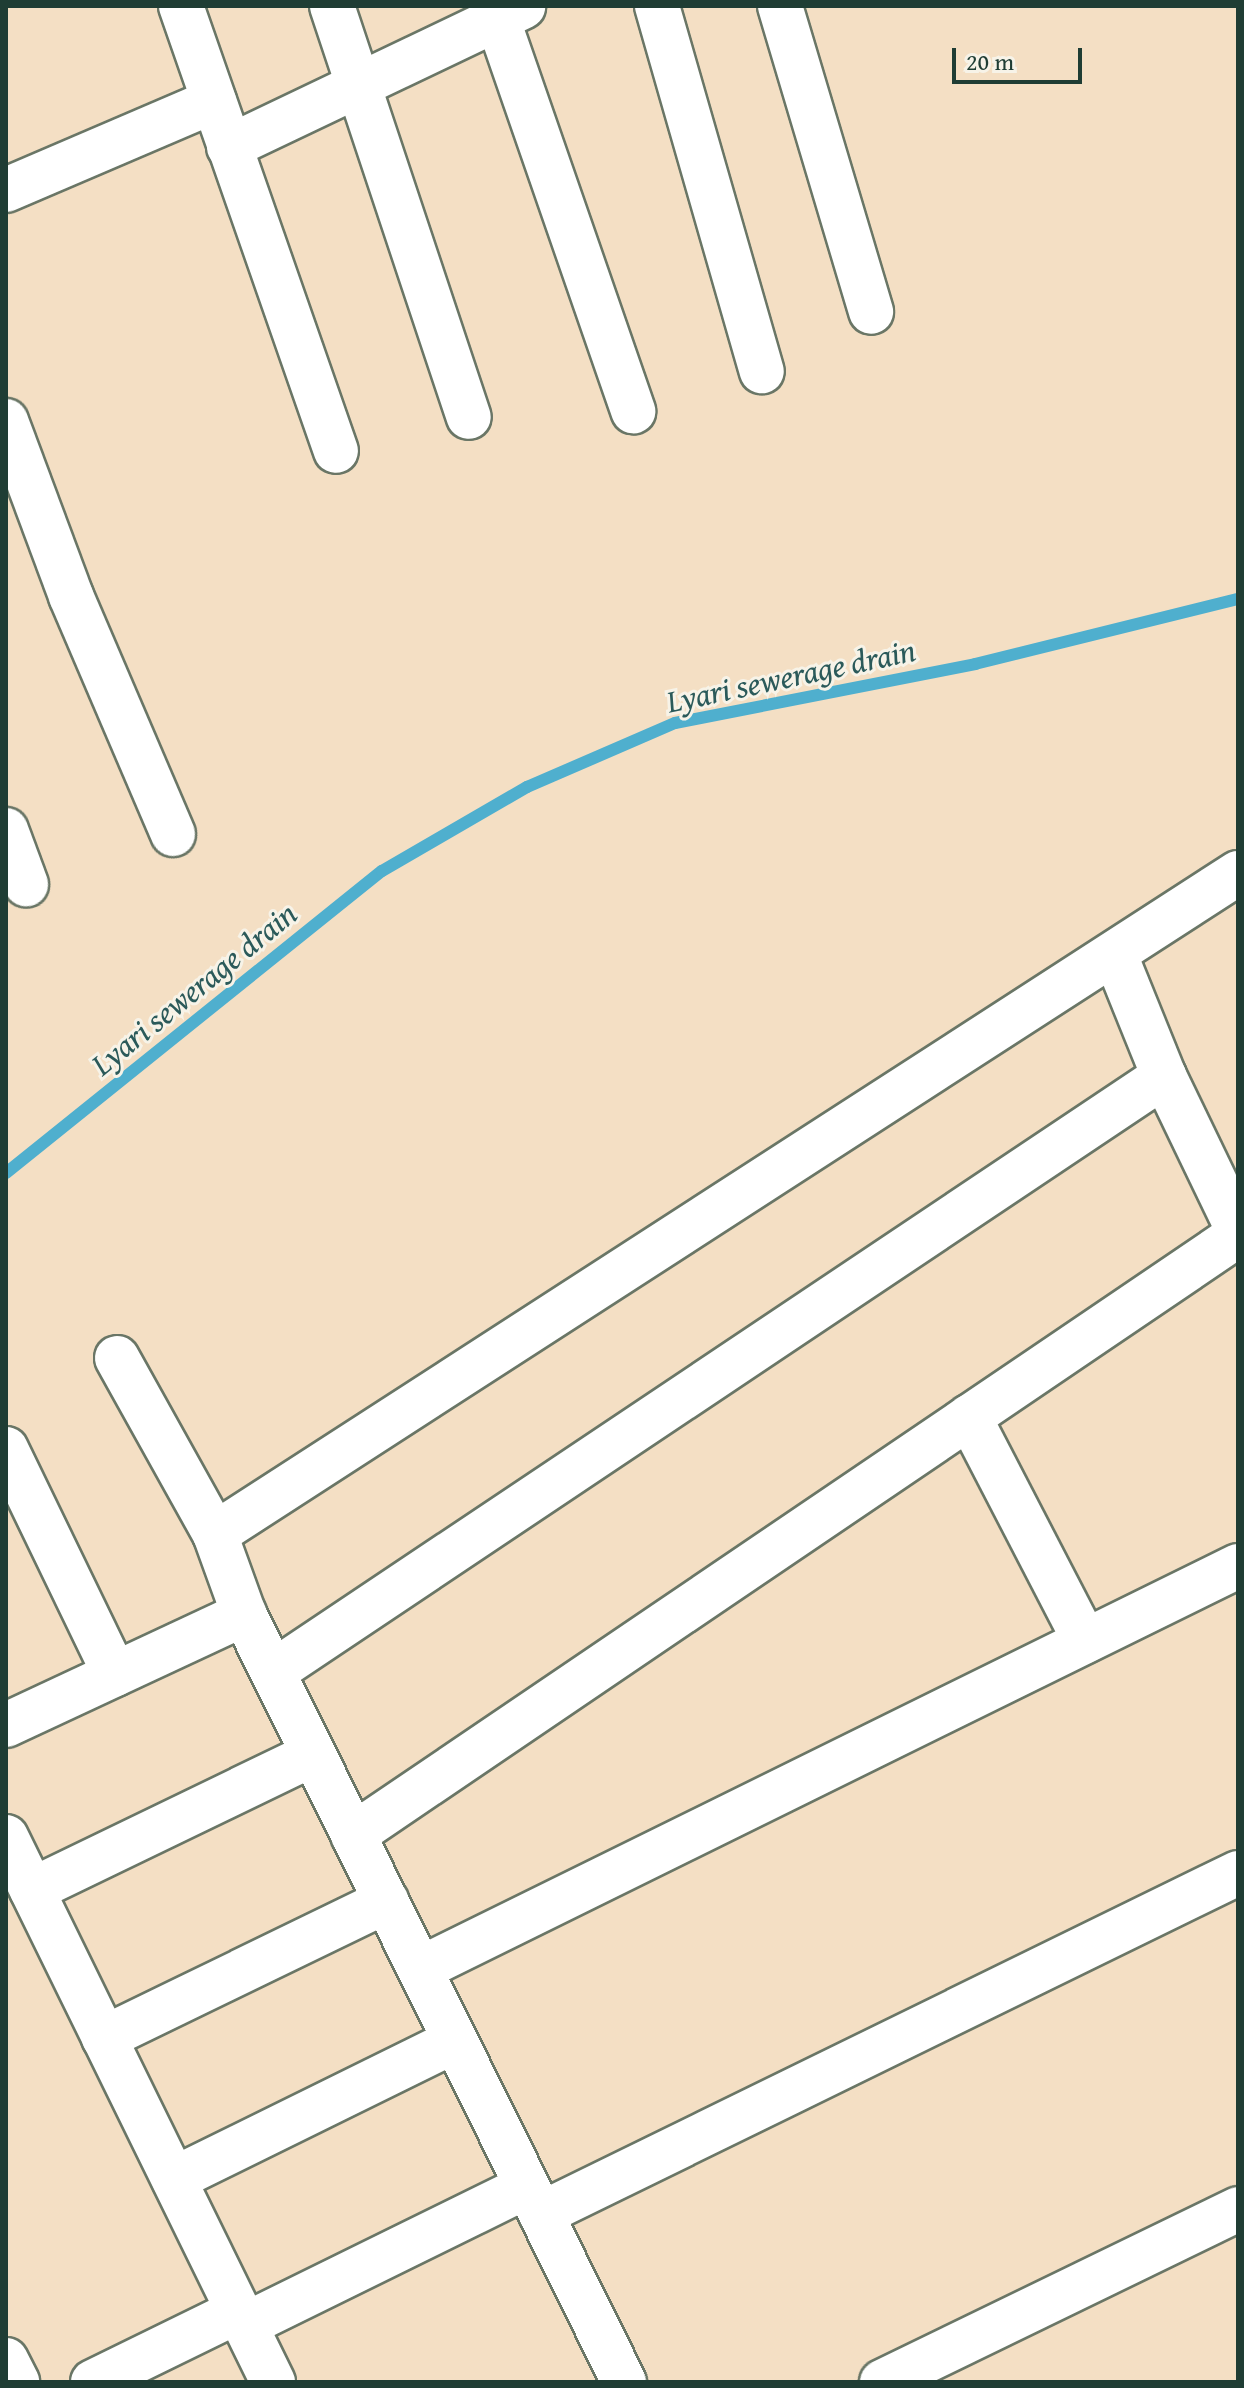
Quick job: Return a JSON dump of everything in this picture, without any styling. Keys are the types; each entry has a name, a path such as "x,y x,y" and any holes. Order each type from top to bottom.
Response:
{"street":[{"path":"181,6 336,451"},
{"path":"332,6 469,417"},
{"path":"657,6 762,371"},
{"path":"780,6 871,312"},
{"path":"229,147 358,86 505,10 633,411"},
{"path":"6,190 214,101"},
{"path":"6,421 71,596 173,834"},
{"path":"6,830 26,884"},
{"path":"215,1534 1238,873"},
{"path":"353,1835 1238,1232 1164,1076 1115,955"},
{"path":"273,1672 1164,1076"},
{"path":"117,1358 215,1534 244,1614 624,2382"},
{"path":"969,1417 1085,1641"},
{"path":"6,1449 115,1674"},
{"path":"420,1969 1238,1566"},
{"path":"6,1725 244,1614"},
{"path":"32,1890 313,1754"},
{"path":"6,1837 273,2382"},
{"path":"93,2382 241,2318 534,2200 1238,1873"},
{"path":"104,2038 386,1901"},
{"path":"174,2179 455,2041"},
{"path":"882,2382 1238,2209"},
{"path":"6,2360 17,2382"}],"waterway":[{"name":"Lyari sewerage drain","path":"6,1173 382,871 527,787 675,723 975,664 1238,599"}]}
